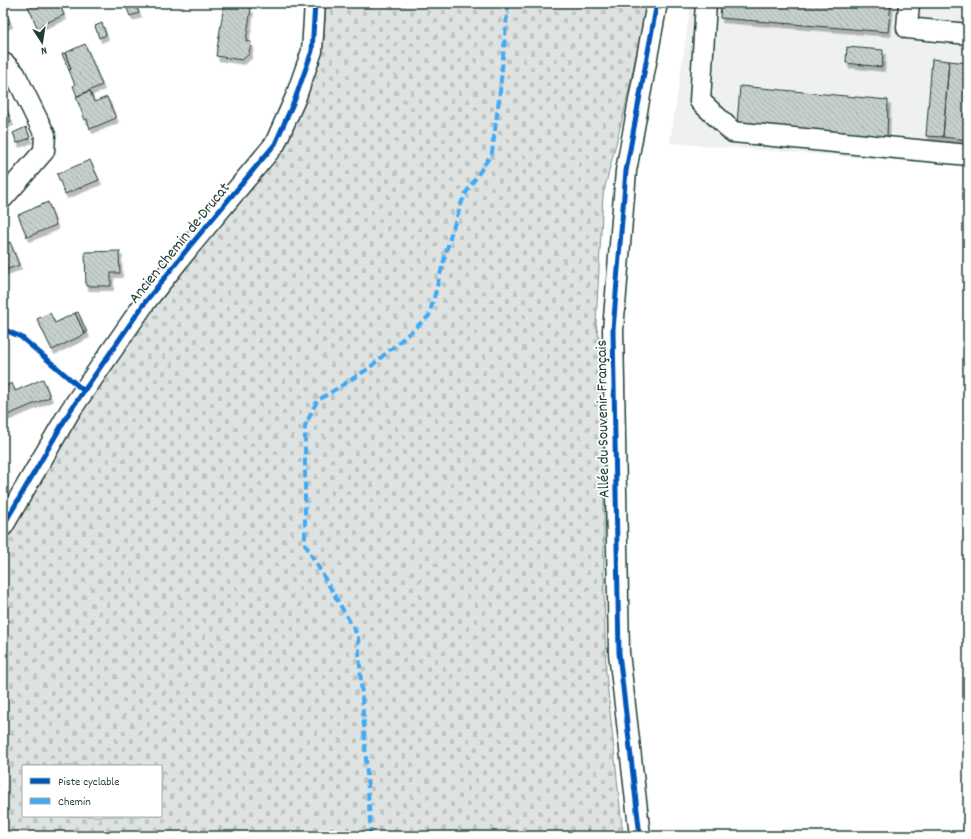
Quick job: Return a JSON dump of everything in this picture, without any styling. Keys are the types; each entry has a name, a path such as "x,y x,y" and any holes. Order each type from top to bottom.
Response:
{"street":[{"name":"Ancien Chemin de Drucat","path":"3,526 70,411 146,301 275,144 296,98 312,51 315,3"},
{"name":"Allée du Souvenir Français","path":"640,836 619,653 613,330 626,171 657,3"},
{"path":"706,3 700,101 733,132 968,155"},
{"path":"909,3 907,28 968,34"},
{"path":"3,64 5,64 15,74 45,135 44,151 3,198"}],"shaded area":[{"path":"691,3 968,3 968,166 670,143"}],"green space":[{"path":"326,3 647,3 625,108 603,195 596,324 604,365 604,588 606,673 624,836 3,836 3,543 84,391 309,90 323,46"}],"building":[{"path":"59,3 64,15 37,27 27,4"},
{"path":"135,3 139,13 130,16 126,6"},
{"path":"721,3 891,3 888,32 720,18"},
{"path":"224,4 251,8 246,41 251,42 249,54 242,60 216,56"},
{"path":"3,5 10,23 3,26"},
{"path":"102,23 106,35 99,38 95,26"},
{"path":"85,44 102,85 77,96 73,86 75,85 69,70 71,69 65,53"},
{"path":"847,47 883,50 882,67 846,63"},
{"path":"65,53 71,69 69,70 62,54"},
{"path":"932,59 949,61 943,137 926,136"},
{"path":"949,61 968,63 968,140 943,137"},
{"path":"740,86 888,100 887,138 737,125"},
{"path":"90,91 94,102 107,97 116,118 90,129 87,119 85,120 76,97"},
{"path":"3,100 11,121 3,124"},
{"path":"26,127 30,138 17,143 13,133"},
{"path":"90,160 99,180 65,194 57,174"},
{"path":"48,202 56,225 27,237 18,215"},
{"path":"10,242 19,265 3,271 3,245"},
{"path":"120,251 120,273 111,273 111,286 86,286 85,252"},
{"path":"78,312 87,333 85,334 75,313"},
{"path":"50,313 55,323 75,313 85,334 52,350 37,319"},
{"path":"43,379 50,397 3,417 3,387 12,383 15,391"}],"marked path":[{"path":"371,836 358,636 305,544 305,426 317,401 368,369 429,316 451,234 464,196 492,153 500,91 508,3"}],"cycle path":[{"path":"3,526 70,411 146,301 275,144 295,99 312,51 315,3"},
{"path":"640,836 619,653 613,330 626,171 657,3"},
{"path":"3,329 21,337 84,391"}]}
